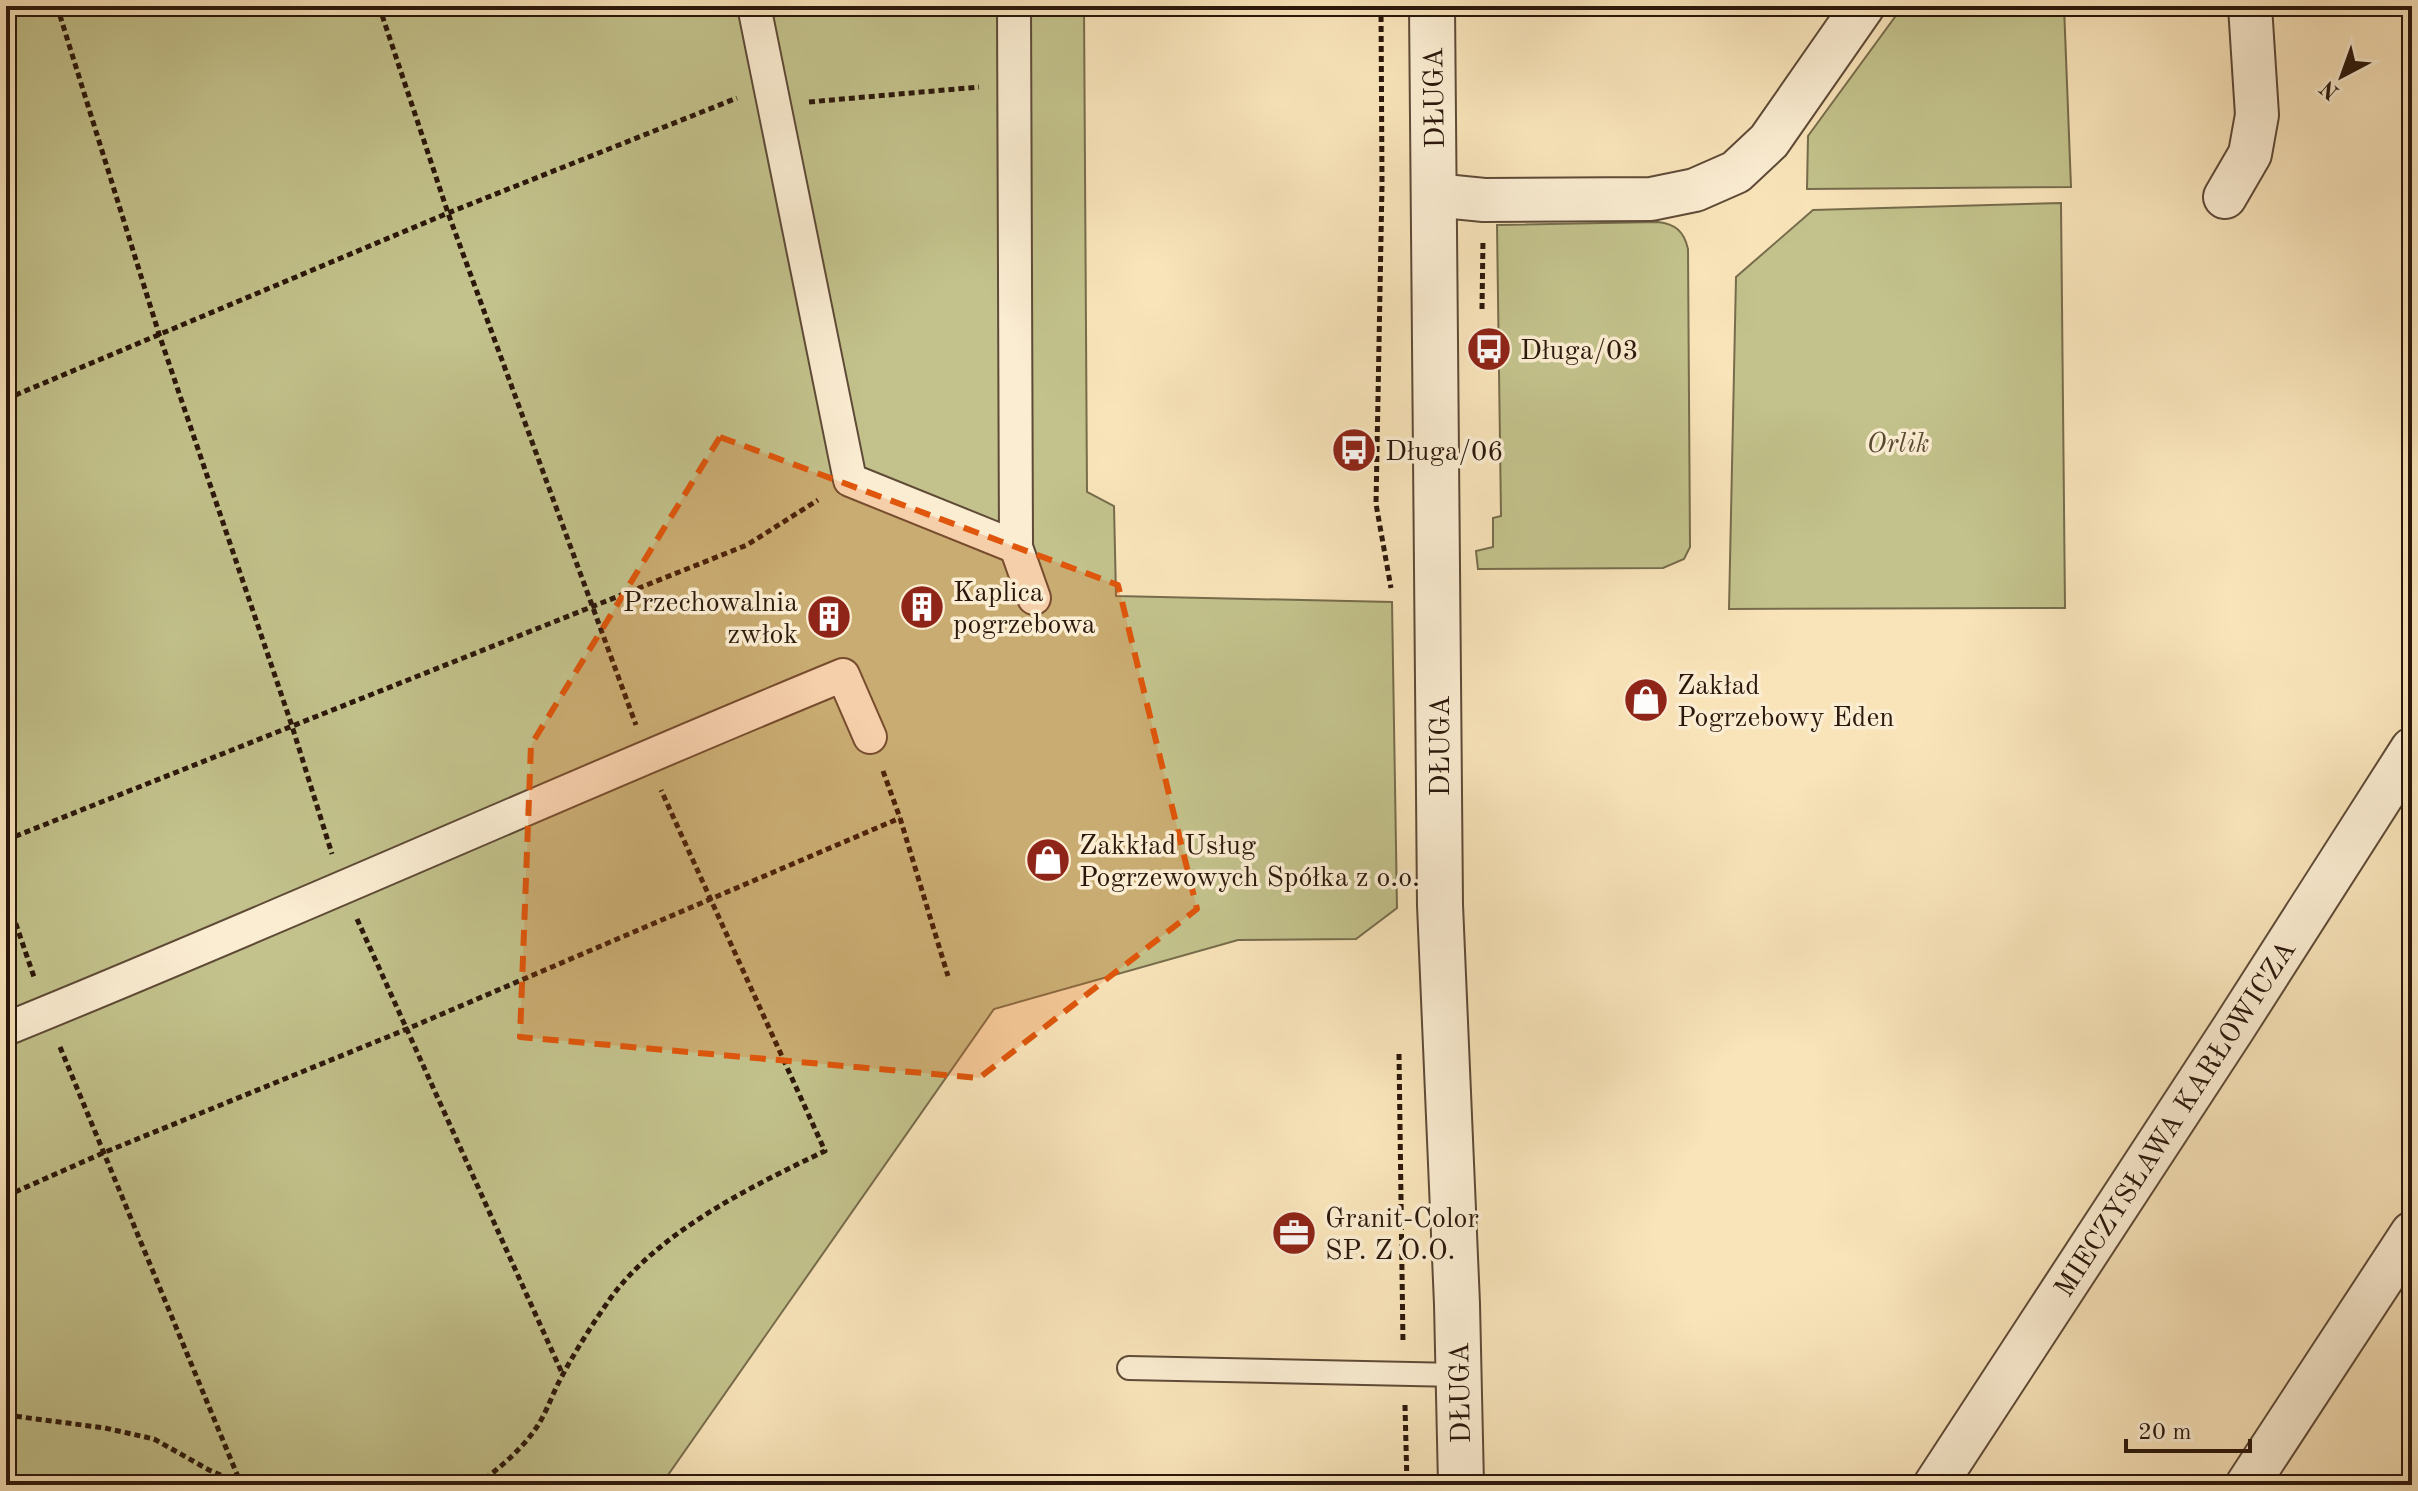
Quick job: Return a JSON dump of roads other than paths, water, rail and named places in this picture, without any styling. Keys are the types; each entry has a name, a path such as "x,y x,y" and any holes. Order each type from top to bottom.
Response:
{"street":[{"path":"754,6 850,480 1016,547"},
{"path":"1014,6 1016,547 1034,598"},
{"name":"DŁUGA","path":"1432,6 1440,905 1461,1485"},
{"path":"1434,195 1484,200 1651,199 1695,190 1736,172 1769,141 1863,6"},
{"path":"2225,197 2250,154 2257,115 2250,6"},
{"path":"6,1029 843,675 870,737"},
{"name":"MIECZYSŁAWA KARŁOWICZA","path":"1935,1485 2412,749"},
{"path":"2247,1485 2412,1233"}],"lane":[{"path":"1129,1368 1458,1375"}],"place":[{"name":"Długa/03","path":"1489,349"},
{"name":"Długa/06","path":"1354,450"},
{"name":"Kaplica pogrzebowa","path":"922,607"},
{"name":"Przechowalnia zwłok","path":"829,617"},
{"name":"Zakład Pogrzebowy Eden","path":"1646,700"},
{"name":"Zakkład Usług Pogrzewowych Spółka z o.o.","path":"1048,860"},
{"name":"Granit-Color SP. Z O.O.","path":"1294,1233"}],"park label":[{"name":"Orlik","path":"1898,442"}]}
